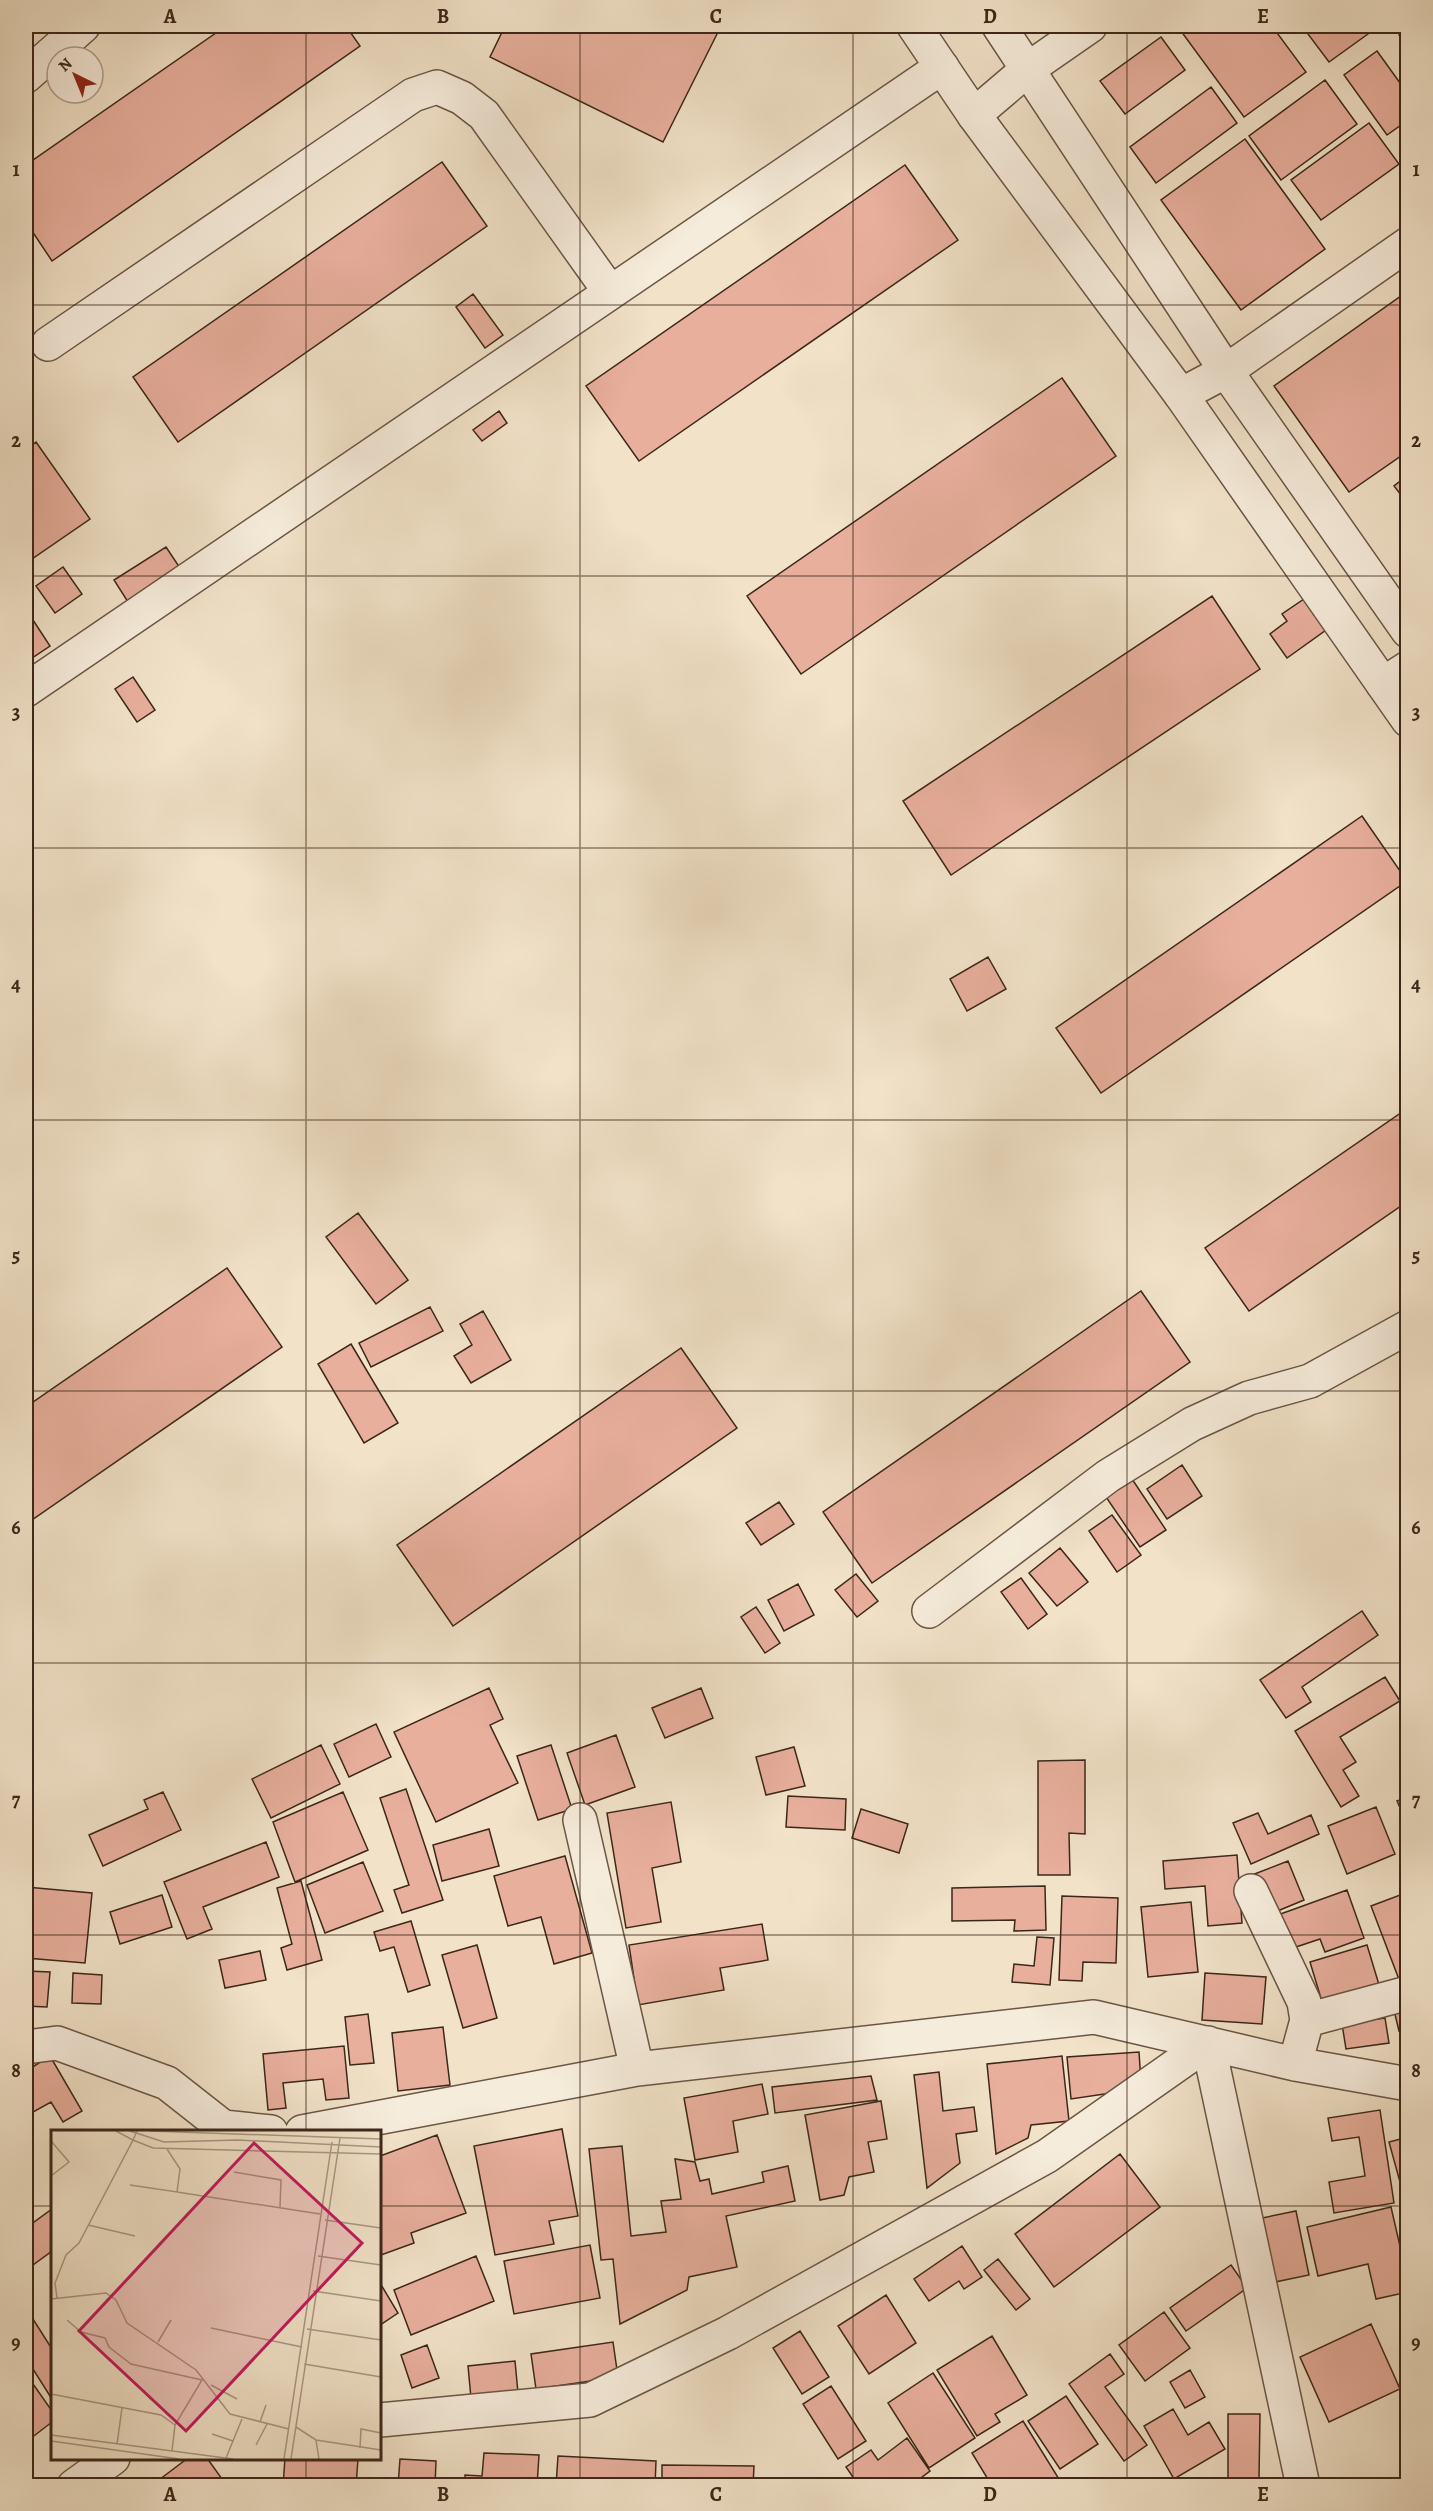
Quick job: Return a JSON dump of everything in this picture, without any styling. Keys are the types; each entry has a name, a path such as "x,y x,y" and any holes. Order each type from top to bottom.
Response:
{"street":[{"path":"26,76 83,26"},
{"path":"914,26 974,115 1181,395 1395,676 1407,720"},
{"path":"999,26 1226,372 1407,631"},
{"path":"974,115 1028,69 1090,26"},
{"path":"26,690 942,67"},
{"path":"48,344 412,94 437,87 462,98 484,115 610,292"},
{"path":"1181,395 1226,372 1407,244"},
{"path":"929,1611 1108,1476 1192,1424 1249,1398 1310,1381 1407,1327"},
{"path":"580,1820 637,2069"},
{"path":"1251,1891 1304,2002 1308,2020 1295,2064"},
{"path":"1308,2020 1407,1993"},
{"path":"313,2130 637,2069 1094,2017 1295,2064 1407,2085"},
{"path":"26,2047 57,2043 167,2083 223,2127 252,2130"},
{"path":"381,2420 590,2400 728,2333 1047,2156 1208,2043"},
{"path":"1208,2043 1303,2486"},
{"path":"74,2486 110,2460"}],"building":[{"path":"226,26 346,26 360,46 52,261 26,222 26,165"},
{"path":"505,26 721,26 663,142 490,57"},
{"path":"1272,26 1306,72 1244,117 1178,27"},
{"path":"1302,26 1379,26 1329,62"},
{"path":"1408,29 1408,47 1399,35"},
{"path":"1161,37 1185,70 1125,114 1100,81"},
{"path":"1377,51 1408,94 1408,120 1387,135 1344,75"},
{"path":"1325,80 1357,124 1281,180 1249,136"},
{"path":"1211,87 1237,123 1156,183 1130,147"},
{"path":"1369,123 1399,164 1321,220 1291,180"},
{"path":"1245,139 1325,249 1241,310 1161,200"},
{"path":"442,162 487,226 178,442 133,377"},
{"path":"905,165 958,240 639,461 586,386"},
{"path":"1408,291 1408,451 1349,492 1274,386"},
{"path":"473,294 503,335 485,348 456,307"},
{"path":"1062,378 1116,456 801,674 747,596"},
{"path":"499,411 507,423 482,441 473,430"},
{"path":"36,442 90,519 26,563 26,450"},
{"path":"1408,475 1408,504 1394,486"},
{"path":"166,547 180,568 128,602 114,580"},
{"path":"63,567 82,594 55,613 36,586"},
{"path":"1212,596 1260,669 951,875 903,801"},
{"path":"1304,599 1326,630 1287,658 1270,634 1287,621 1282,614"},
{"path":"33,620 50,646 26,662 26,625"},
{"path":"133,677 155,710 137,722 115,689"},
{"path":"1362,816 1407,881 1101,1093 1056,1028"},
{"path":"988,957 1006,989 967,1011 950,979"},
{"path":"1408,1108 1408,1201 1249,1311 1205,1248"},
{"path":"358,1213 408,1280 376,1304 326,1237"},
{"path":"227,1268 282,1347 26,1524 26,1407"},
{"path":"1141,1291 1190,1362 872,1583 823,1512"},
{"path":"430,1307 443,1331 371,1367 359,1343"},
{"path":"483,1311 511,1360 471,1383 454,1356 472,1345 460,1324"},
{"path":"351,1344 398,1423 364,1443 318,1364"},
{"path":"681,1348 737,1428 453,1626 397,1545"},
{"path":"1182,1465 1202,1496 1167,1519 1147,1489"},
{"path":"1132,1479 1166,1530 1140,1547 1106,1497"},
{"path":"779,1502 794,1524 761,1545 746,1523"},
{"path":"1112,1515 1141,1555 1117,1572 1089,1531"},
{"path":"1060,1548 1088,1582 1057,1606 1029,1573"},
{"path":"856,1574 878,1601 857,1617 835,1590"},
{"path":"1021,1578 1047,1614 1028,1629 1001,1592"},
{"path":"798,1584 814,1615 784,1631 768,1600"},
{"path":"756,1607 780,1643 765,1653 741,1617"},
{"path":"1362,1611 1378,1635 1302,1687 1311,1702 1286,1718 1260,1680"},
{"path":"1385,1677 1400,1701 1340,1737 1356,1762 1343,1770 1359,1796 1341,1807 1295,1731"},
{"path":"489,1688 503,1719 490,1725 518,1783 436,1822 394,1732"},
{"path":"701,1688 713,1718 665,1738 652,1708"},
{"path":"376,1724 391,1757 349,1777 334,1744"},
{"path":"616,1735 635,1787 585,1805 567,1753"},
{"path":"321,1745 340,1784 271,1818 252,1779"},
{"path":"551,1745 572,1809 538,1820 517,1756"},
{"path":"794,1747 805,1786 766,1795 756,1757"},
{"path":"1085,1760 1085,1834 1069,1833 1070,1875 1038,1875 1038,1761"},
{"path":"406,1789 443,1900 402,1913 394,1890 409,1885 380,1798"},
{"path":"163,1792 181,1830 103,1866 89,1835 148,1809 144,1800"},
{"path":"343,1792 368,1850 295,1882 273,1822"},
{"path":"788,1796 846,1799 845,1830 786,1827"},
{"path":"1408,1797 1408,1826 1397,1801"},
{"path":"671,1802 681,1862 652,1868 661,1922 626,1928 607,1813"},
{"path":"1376,1807 1395,1854 1347,1874 1328,1826"},
{"path":"861,1809 908,1824 899,1853 852,1838"},
{"path":"1258,1813 1268,1834 1311,1815 1319,1834 1251,1864 1233,1823"},
{"path":"489,1829 499,1866 442,1881 433,1845"},
{"path":"266,1842 279,1877 203,1907 212,1929 187,1939 164,1882"},
{"path":"1237,1855 1242,1923 1208,1926 1205,1886 1165,1889 1163,1861"},
{"path":"565,1856 592,1953 554,1964 541,1917 508,1926 494,1876"},
{"path":"1288,1861 1304,1900 1268,1915 1252,1875"},
{"path":"363,1862 383,1911 325,1933 307,1885"},
{"path":"301,1881 322,1960 287,1970 281,1948 292,1944 277,1888"},
{"path":"1045,1886 1046,1930 1014,1931 1015,1920 952,1921 952,1888"},
{"path":"26,1887 92,1893 85,1963 26,1958"},
{"path":"1347,1890 1364,1938 1325,1952 1320,1939 1287,1950 1275,1916"},
{"path":"1408,1892 1408,1979 1400,1982 1371,1906"},
{"path":"162,1895 172,1927 120,1944 110,1912"},
{"path":"1062,1896 1118,1898 1116,1963 1083,1962 1082,1981 1059,1980"},
{"path":"1191,1902 1198,1972 1148,1977 1141,1907"},
{"path":"411,1921 430,1985 408,1992 394,1947 380,1951 374,1932"},
{"path":"762,1924 768,1960 720,1968 724,1990 638,2005 629,1945"},
{"path":"1037,1937 1054,1938 1050,1985 1012,1982 1014,1964 1034,1966"},
{"path":"477,1945 497,2018 463,2028 442,1955"},
{"path":"1367,1945 1380,1988 1323,2005 1310,1962"},
{"path":"260,1951 266,1980 225,1988 219,1960"},
{"path":"26,1971 50,1972 47,2007 26,2006"},
{"path":"73,1973 102,1975 101,2004 72,2003"},
{"path":"1205,1973 1266,1977 1262,2024 1202,2020"},
{"path":"1408,2003 1408,2028 1399,2031 1393,2006"},
{"path":"368,2014 374,2063 350,2065 345,2017"},
{"path":"1385,2018 1389,2043 1346,2049 1342,2024"},
{"path":"443,2027 450,2085 398,2091 392,2033"},
{"path":"344,2046 349,2098 326,2100 323,2079 283,2083 286,2108 268,2110 263,2054"},
{"path":"1139,2052 1141,2082 1118,2092 1071,2099 1067,2057"},
{"path":"50,2056 82,2111 63,2122 51,2102 26,2116 26,2071"},
{"path":"1062,2056 1069,2121 1031,2125 1028,2138 996,2154 987,2064"},
{"path":"939,2072 943,2111 974,2107 977,2131 956,2134 960,2163 927,2188 914,2075"},
{"path":"871,2076 877,2100 775,2113 772,2087"},
{"path":"762,2084 768,2114 733,2121 738,2152 695,2160 684,2098"},
{"path":"881,2101 887,2139 868,2142 874,2172 849,2177 844,2195 820,2200 805,2115"},
{"path":"1380,2110 1394,2203 1334,2213 1329,2182 1365,2176 1359,2137 1332,2141 1328,2118"},
{"path":"562,2129 578,2216 549,2221 554,2244 495,2255 474,2146"},
{"path":"437,2135 466,2213 411,2233 414,2243 381,2255 381,2156"},
{"path":"1408,2137 1408,2192 1403,2193 1389,2142"},
{"path":"622,2146 631,2236 666,2232 661,2201 681,2199 675,2159 695,2162 700,2181 709,2179 712,2194 764,2182 762,2172 788,2166 795,2201 726,2216 737,2267 689,2277 687,2290 620,2324 613,2259 601,2260 589,2149"},
{"path":"1120,2154 1160,2207 1054,2287 1015,2234"},
{"path":"1391,2207 1408,2281 1408,2292 1376,2299 1368,2264 1318,2276 1307,2227"},
{"path":"51,2210 51,2252 26,2270 26,2228"},
{"path":"1296,2211 1309,2275 1275,2282 1262,2218"},
{"path":"590,2245 600,2298 514,2314 504,2261"},
{"path":"962,2246 982,2277 964,2289 959,2281 929,2301 914,2279"},
{"path":"476,2256 494,2301 411,2335 394,2290"},
{"path":"998,2259 1030,2299 1016,2310 984,2270"},
{"path":"1231,2265 1247,2288 1186,2331 1170,2308"},
{"path":"381,2285 398,2313 381,2324"},
{"path":"886,2295 916,2343 869,2374 838,2326"},
{"path":"26,2308 51,2347 50,2396 26,2358"},
{"path":"1164,2312 1190,2348 1145,2381 1119,2345"},
{"path":"1371,2324 1400,2389 1329,2422 1300,2357"},
{"path":"800,2331 829,2377 802,2394 773,2348"},
{"path":"992,2336 1027,2395 995,2414 1000,2422 977,2436 937,2370"},
{"path":"613,2342 618,2377 536,2389 531,2354"},
{"path":"427,2345 439,2378 412,2388 401,2355"},
{"path":"1110,2354 1124,2374 1105,2387 1147,2445 1124,2461 1069,2384"},
{"path":"515,2361 518,2393 471,2398 468,2366"},
{"path":"1190,2370 1205,2397 1185,2408 1170,2382"},
{"path":"933,2373 975,2438 929,2468 888,2403"},
{"path":"26,2374 51,2410 51,2423 26,2442"},
{"path":"831,2386 866,2441 838,2459 803,2404"},
{"path":"1066,2396 1098,2444 1060,2469 1028,2421"},
{"path":"1173,2409 1188,2435 1209,2422 1225,2449 1174,2479 1144,2426"},
{"path":"1228,2414 1260,2414 1259,2478 1228,2478"},
{"path":"1023,2421 1059,2479 1049,2486 992,2486 972,2453"},
{"path":"907,2438 930,2471 910,2486 859,2486 846,2467 871,2450 878,2460"},
{"path":"484,2453 539,2455 537,2486 465,2486 465,2475 482,2476"},
{"path":"558,2456 656,2461 655,2486 556,2486"},
{"path":"400,2459 436,2461 435,2486 398,2486"},
{"path":"185,2460 208,2460 227,2486 151,2486"},
{"path":"285,2460 358,2460 356,2486 283,2486"},
{"path":"662,2465 754,2466 753,2486 662,2486"}]}
